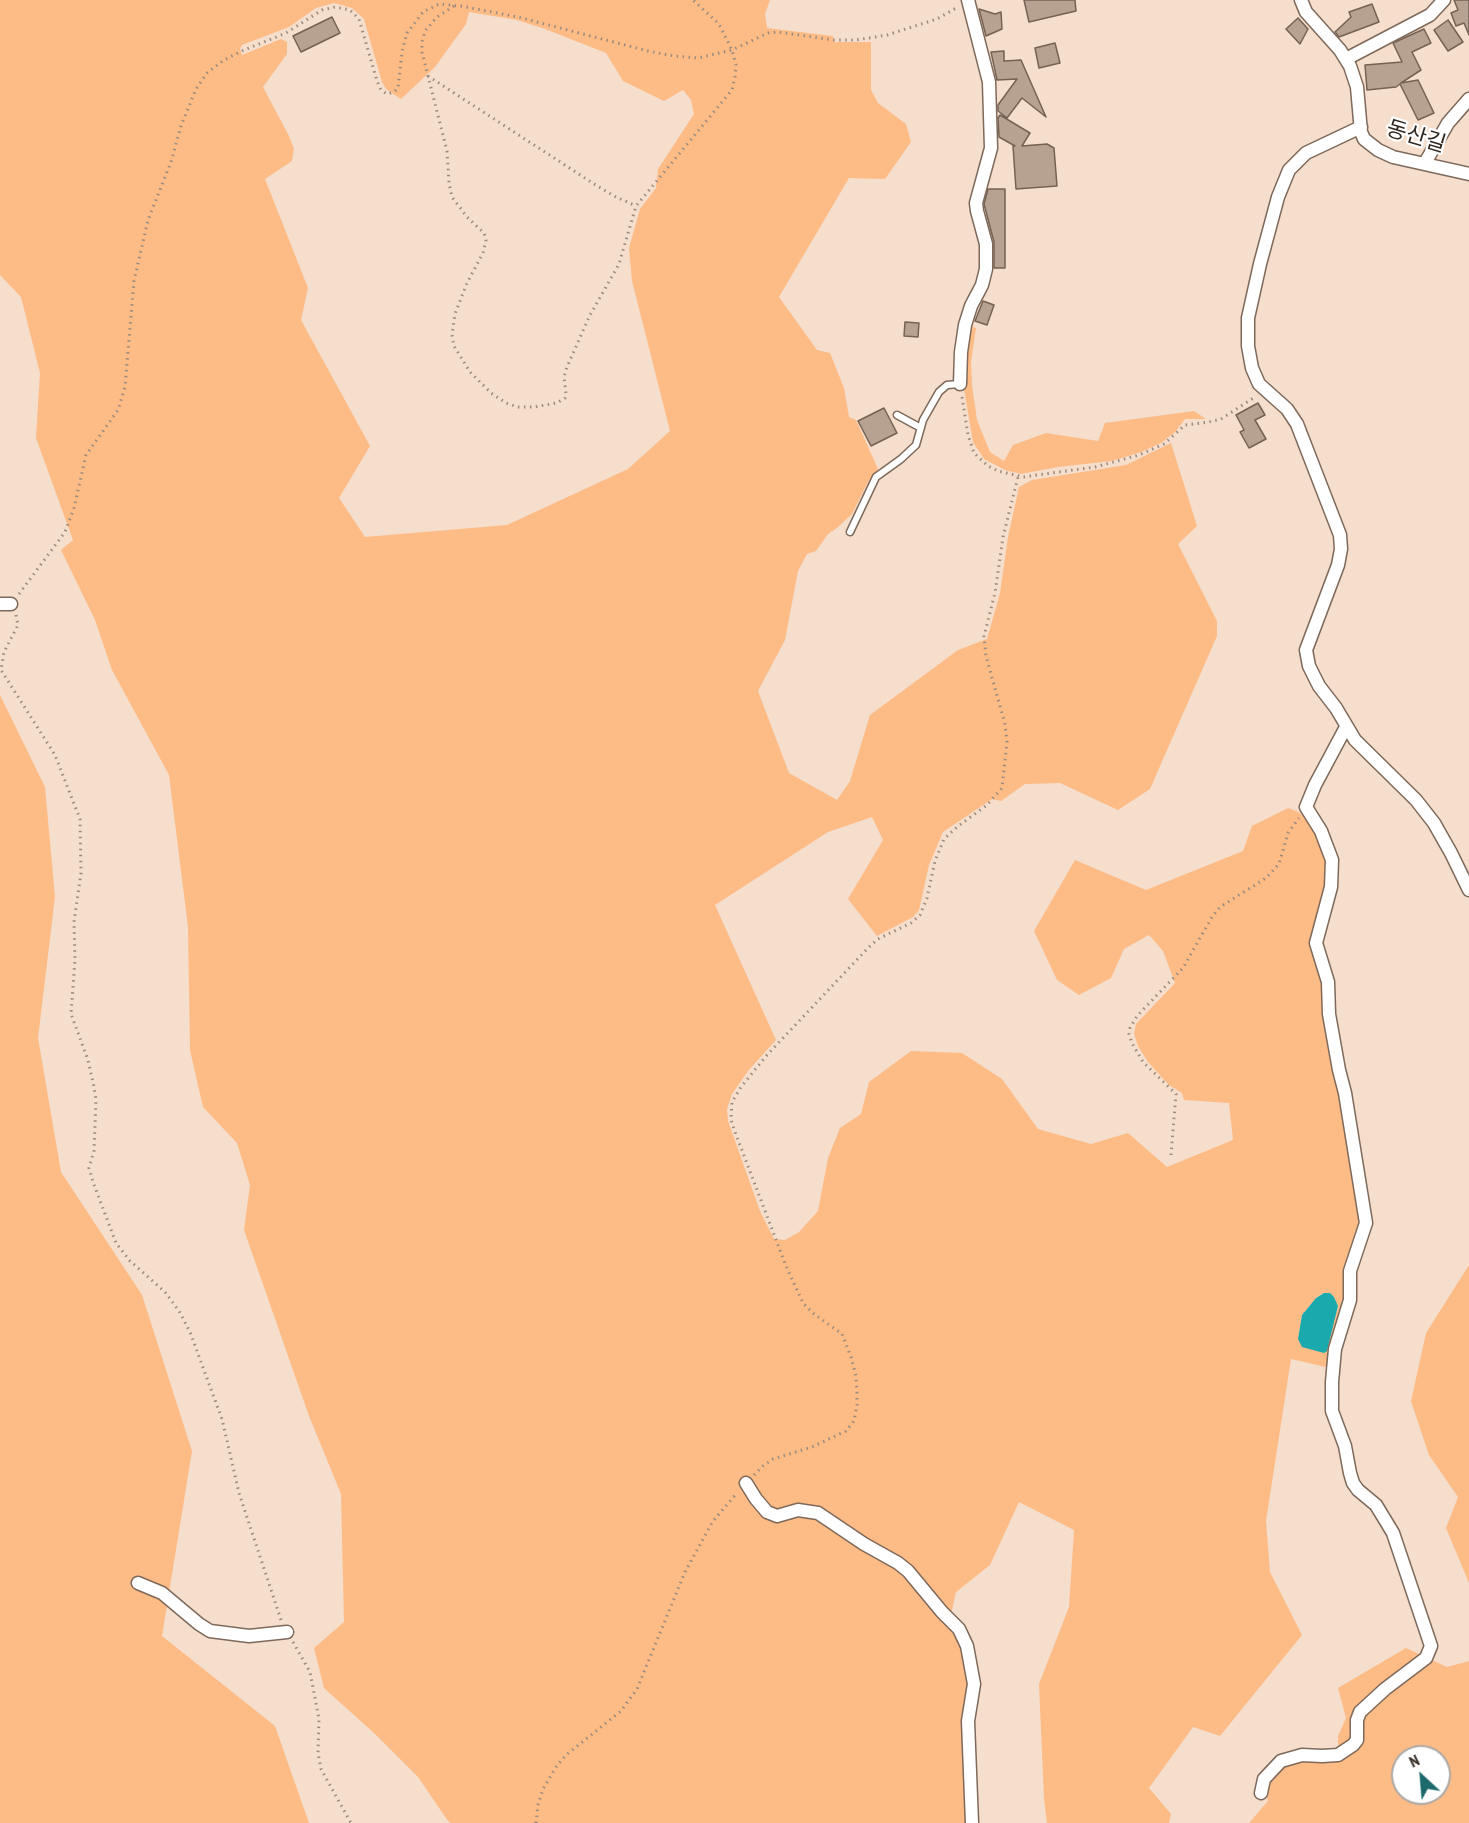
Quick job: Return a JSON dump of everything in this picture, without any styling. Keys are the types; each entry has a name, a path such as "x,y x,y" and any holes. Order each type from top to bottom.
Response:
{"street":[{"name":"동산길","path":"1301,0 1313,21 1346,59 1357,87 1364,139 1378,150 1393,156 1469,174"},
{"path":"1346,59 1430,15 1444,0"},
{"path":"960,384 965,325 971,306 982,285 986,269 986,244 976,203 991,148 988,82 964,2"},
{"path":"1425,163 1448,123 1469,99"},
{"path":"1361,127 1300,157 1289,170 1278,197 1260,264 1247,331 1252,368 1264,389 1287,409 1297,424 1340,535 1341,549 1338,565 1306,650 1313,677 1336,708 1346,728 1365,751 1426,812 1446,844 1469,890"},
{"path":"1261,1793 1264,1779 1281,1761 1302,1755 1338,1755 1353,1745 1357,1740 1357,1720 1365,1706 1425,1658 1431,1646 1393,1533 1376,1505 1353,1483 1345,1446 1332,1411 1335,1349 1350,1300 1350,1271 1366,1223 1345,1093 1329,1014 1328,982 1316,943 1331,887 1332,860 1321,831 1306,807 1315,785 1346,728"},
{"path":"746,1483 767,1512 777,1516 798,1509 818,1513 864,1544 898,1563 915,1578 959,1629 968,1646 974,1684 968,1721 972,1823"},
{"path":"138,1582 162,1593 210,1631 249,1636 286,1632"}],"lane":[{"path":"850,532 876,477 916,445 928,409 939,392 947,385 960,384"},
{"path":"897,415 921,428"}],"path":[{"path":"454,5 437,17 425,31 422,42 447,151 452,197 467,217 484,233 486,240 483,254 467,283 455,314 452,335 454,346 481,385 498,398 518,407 526,407 556,403 565,398 567,394 564,377 567,367 589,317 619,264 636,206 732,90 736,65 732,50 718,24 693,0"},
{"path":"351,1823 321,1769 318,1753 319,1719 310,1672 279,1616 239,1493 222,1419 190,1332 179,1311 165,1292 130,1261 116,1243 89,1168 94,1151 94,1087 88,1060 71,1009 75,959 74,922 81,873 80,819 55,755 1,670 4,652 18,625 18,619 6,604 65,532 74,508 86,455 118,410 125,387 129,322 141,247 148,220 171,162 188,108 201,79 214,67 244,50 286,33 322,10 335,7 350,10 359,19 379,87 383,93 391,94 398,88 403,42 417,17 439,4 518,17 674,56 698,58 732,50 768,33 778,32 834,40 856,40 887,35 937,19 964,2"},
{"path":"428,76 591,182 636,206"},
{"path":"960,384 968,435 974,453 988,466 1018,477 1095,467 1139,455 1164,444 1187,423 1221,419 1264,389"},
{"path":"536,1823 543,1789 556,1767 566,1755 621,1710 637,1689 672,1601 694,1555 724,1506 767,1462 812,1447 846,1431 854,1421 857,1394 852,1357 842,1334 803,1303 786,1266 735,1132 731,1120 732,1102 759,1064 869,947 878,939 912,923 920,915 927,898 935,861 944,840 957,827 987,806 1002,788 1007,742 1005,724 986,656 984,636 996,593 1007,516 1018,477"},
{"path":"1171,1155 1176,1094 1143,1062 1132,1043 1130,1028 1137,1017 1183,968 1220,907 1266,878 1279,864 1291,829 1306,807"}],"shaded area":[{"path":"0,0 770,0 765,14 767,28 833,36 834,42 871,42 871,90 878,103 906,124 911,142 885,179 849,178 779,297 817,350 830,353 844,388 849,417 856,420 878,469 868,482 852,514 828,534 816,551 807,554 798,571 785,640 758,691 789,773 837,800 850,781 870,715 958,650 987,639 1000,593 1008,537 1019,487 1032,480 1126,465 1171,443 1197,526 1178,544 1217,621 1217,636 1150,789 1118,810 1060,783 1025,784 1001,801 992,799 943,832 929,865 919,910 913,917 877,936 848,899 883,840 872,817 828,832 715,905 776,1040 748,1071 732,1094 727,1109 728,1121 760,1211 774,1239 785,1240 799,1232 818,1211 828,1158 840,1128 861,1114 869,1082 911,1051 962,1053 1002,1079 1038,1129 1091,1144 1128,1133 1167,1167 1233,1140 1229,1103 1184,1100 1182,1093 1169,1085 1148,1062 1138,1046 1134,1034 1136,1024 1175,983 1163,951 1149,935 1124,949 1111,978 1079,995 1057,980 1034,931 1075,860 1146,890 1243,851 1252,826 1288,808 1307,819 1325,851 1329,879 1314,934 1324,983 1337,1083 1362,1218 1348,1293 1330,1368 1291,1359 1266,1521 1270,1572 1302,1635 1220,1736 1193,1727 1149,1788 1171,1814 1169,1823 1047,1823 1039,1684 1069,1607 1074,1530 1019,1502 990,1565 956,1592 949,1624 960,1638 970,1680 969,1823 451,1823 418,1777 324,1688 314,1648 344,1622 341,1494 309,1416 244,1230 250,1185 237,1143 203,1107 190,1050 188,927 169,775 112,670 95,620 61,550 73,540 36,438 40,373 21,297 0,275","holes":["334,3 352,8 364,19 382,82 386,89 401,99 435,67 466,24 469,12 517,20 606,53 623,81 664,101 683,90 691,100 694,114 658,169 656,188 640,209 629,248 632,281 670,431 628,469 507,525 365,537 339,498 370,446 301,320 308,288 265,179 292,161 294,149 263,87 287,54 287,42 281,39 242,55 240,49 242,45 289,27 316,8","1323,1293 1329,1293 1334,1297 1338,1307 1333,1323 1298,1339 1302,1315"]},
{"path":"969,326 976,328 971,362 977,420 990,452 1004,461 1013,445 1046,433 1098,441 1105,423 1194,411 1206,419 1185,419 1175,432 1161,443 1112,461 1021,474 1005,470 984,459 973,442 963,383"},
{"path":"0,695 45,787 55,897 38,1038 61,1172 142,1295 192,1451 162,1636 275,1726 309,1823 0,1823"},
{"path":"1469,1265 1469,1583 1446,1528 1458,1497 1429,1455 1411,1401 1426,1333"},
{"path":"1406,1648 1447,1667 1469,1661 1469,1823 1249,1823 1268,1801 1264,1790 1277,1768 1338,1749 1338,1736 1346,1718 1338,1688"}],"water":[{"path":"1324,1293 1330,1293 1338,1306 1327,1351 1324,1353 1302,1347 1298,1339 1302,1315 1316,1298"}],"building":[{"path":"1024,0 1075,0 1076,11 1029,22"},
{"path":"1454,0 1469,0 1469,35 1464,23 1456,26 1451,13 1458,10"},
{"path":"1372,4 1379,22 1339,37 1335,32 1351,17 1349,12"},
{"path":"979,9 995,14 1001,12 1002,29 986,36"},
{"path":"332,17 340,33 301,52 293,36"},
{"path":"1298,18 1308,29 1300,44 1286,29"},
{"path":"1448,20 1463,42 1448,51 1434,30"},
{"path":"1424,29 1431,43 1412,52 1421,70 1401,83 1418,80 1434,113 1418,120 1400,84 1396,87 1367,90 1365,65 1402,62 1393,43"},
{"path":"1055,43 1060,63 1039,68 1035,48"},
{"path":"1004,51 1004,61 1021,60 1046,117 1022,98 1007,118 998,111 998,105 1017,79 997,80 991,52"},
{"path":"1000,115 1030,133 1022,146 1047,144 1054,148 1057,186 1016,189 1013,146 1015,146 999,137 998,118"},
{"path":"988,189 1005,189 1005,268 994,268 994,242 984,204"},
{"path":"983,301 994,305 987,325 975,321"},
{"path":"905,322 919,323 918,337 904,336"},
{"path":"1258,403 1265,415 1255,420 1266,439 1249,448 1240,432 1244,430 1236,415"},
{"path":"884,408 897,433 871,446 858,421"}]}
